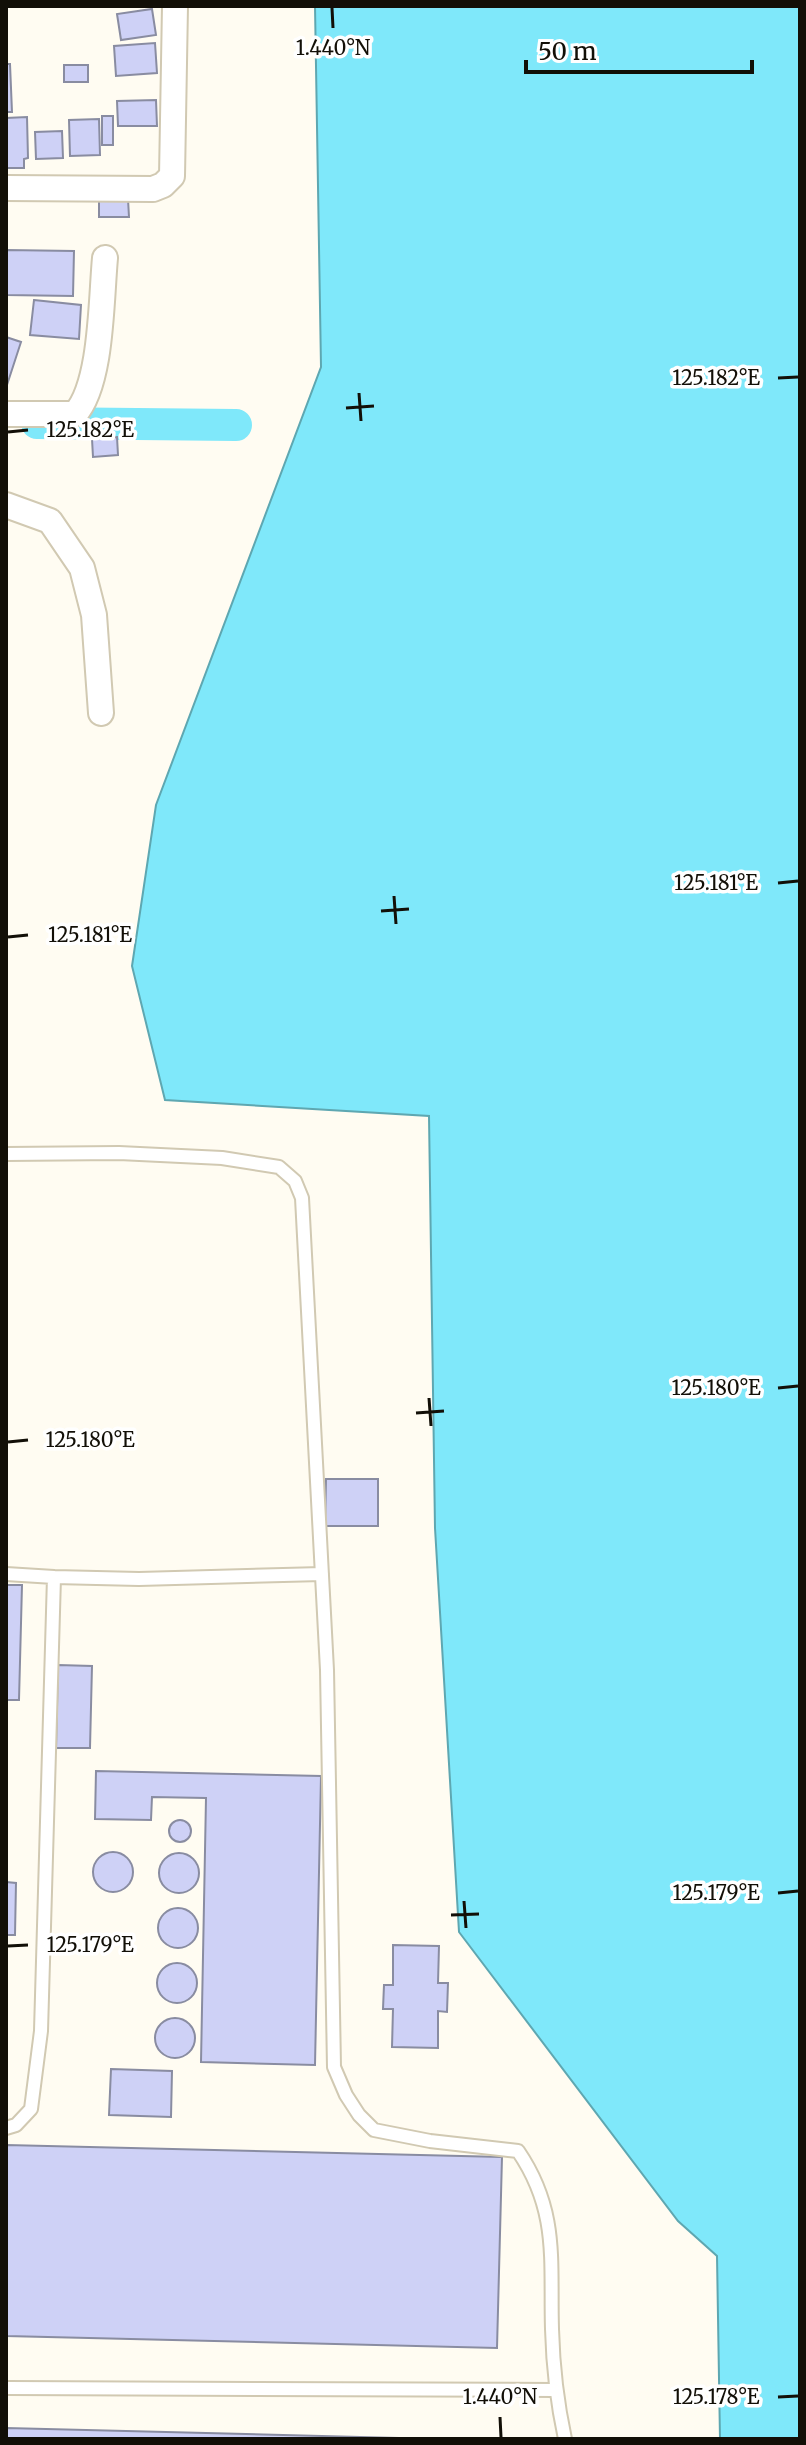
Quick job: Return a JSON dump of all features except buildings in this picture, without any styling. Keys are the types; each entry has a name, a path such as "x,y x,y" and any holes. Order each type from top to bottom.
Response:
{"street":[{"path":"6,188 153,189 172,176 175,6"},
{"path":"6,414 75,414 83,404 93,379 105,258"},
{"path":"6,505 50,521 82,568 94,615 101,713"}],"lane":[{"path":"6,1154 119,1153 222,1158 279,1167 295,1181 302,1198 327,1670 334,2067 346,2095 374,2130 430,2141 518,2151 531,2170 551,2236 555,2390 565,2439"},
{"path":"6,1574 139,1579 322,1574"},
{"path":"6,2128 16,2125 31,2109 41,2031 54,1577"},
{"path":"6,2388 555,2390"}],"water":[{"path":"315,6 800,6 800,2439 720,2439 717,2256 678,2221 459,1932 435,1528 429,1116 165,1100 132,966 156,805 321,367"}],"waterway":[{"path":"37,423 236,425"}]}
